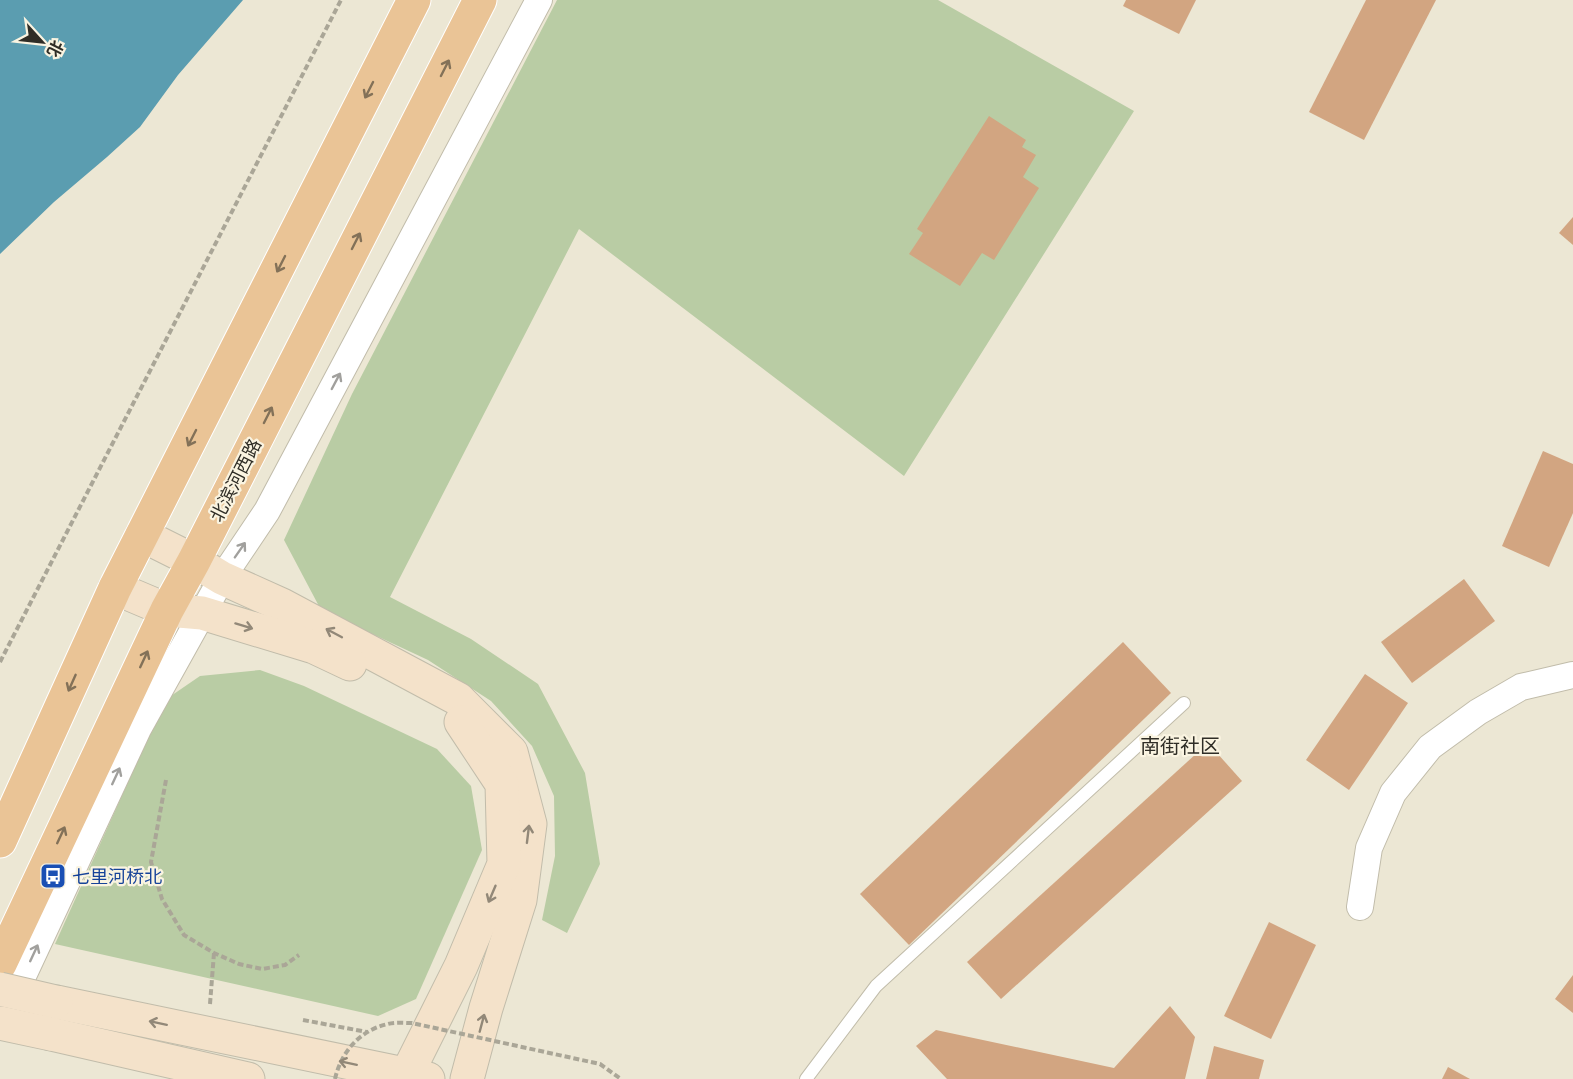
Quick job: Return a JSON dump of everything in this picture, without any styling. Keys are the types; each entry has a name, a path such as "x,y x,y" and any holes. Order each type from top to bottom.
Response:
{"main road":[{"path":"0,842 115,588 414,0"},
{"name":"北滨河西路","path":"0,964 167,610 480,0"},
{"path":"142,535 222,578 282,605 458,699 511,752 530,824 523,878 520,900 486,1008 467,1079"},
{"path":"0,989 417,1077 504,864 502,783 458,716 314,647 202,613 167,610 115,588"},
{"path":"0,1024 248,1079"}],"street":[{"path":"0,1024 138,729 222,578 267,511 538,0"},
{"path":"1360,907 1369,848 1393,794 1430,747 1479,712 1521,687 1573,675"}],"lane":[{"path":"806,1079 876,986 1184,703"}],"path":[{"path":"0,662 341,0"},
{"path":"166,780 151,862 162,899 184,935 214,953 239,964 262,969 285,965 299,955"},
{"path":"210,1004 214,953"},
{"path":"335,1079 338,1066 350,1046 367,1032 389,1024 412,1023 600,1064 621,1079"}],"green space":[{"path":"557,0 938,0 1134,111 904,476 579,229 390,597 471,639 538,684 585,773 600,864 567,933 542,920 555,856 554,796 532,746 491,701 428,660 321,610 284,540 352,394"},
{"path":"260,670 304,686 437,749 471,786 482,850 416,999 378,1016 55,944 165,700 200,676"}],"water":[{"path":"0,0 243,0 178,75 140,127 54,202 0,254"}],"building":[{"path":"1126,0 1196,0 1179,34 1123,6"},
{"path":"1366,0 1436,0 1364,140 1309,112"},
{"path":"989,116 1026,140 1022,147 1036,155 1023,177 1039,188 994,260 982,253 960,286 909,254 923,233 917,229"},
{"path":"1573,217 1573,245 1559,233"},
{"path":"1543,451 1573,464 1573,513 1549,567 1502,546"},
{"path":"1464,579 1495,621 1412,683 1381,642"},
{"path":"1123,642 1171,693 909,945 860,894"},
{"path":"1365,674 1408,703 1349,790 1306,760"},
{"path":"1208,743 1242,781 1001,999 967,962"},
{"path":"1269,922 1316,945 1271,1039 1224,1016"},
{"path":"1573,975 1573,1013 1555,999"},
{"path":"1170,1006 1195,1037 1185,1079 947,1079 916,1046 936,1030 1114,1068"},
{"path":"1214,1046 1264,1060 1259,1079 1206,1079"},
{"path":"1448,1067 1470,1079 1442,1079"}],"place":[{"name":"七里河桥北","path":"53,876"}],"district":[{"name":"南街社区","path":"1180,745"}]}
